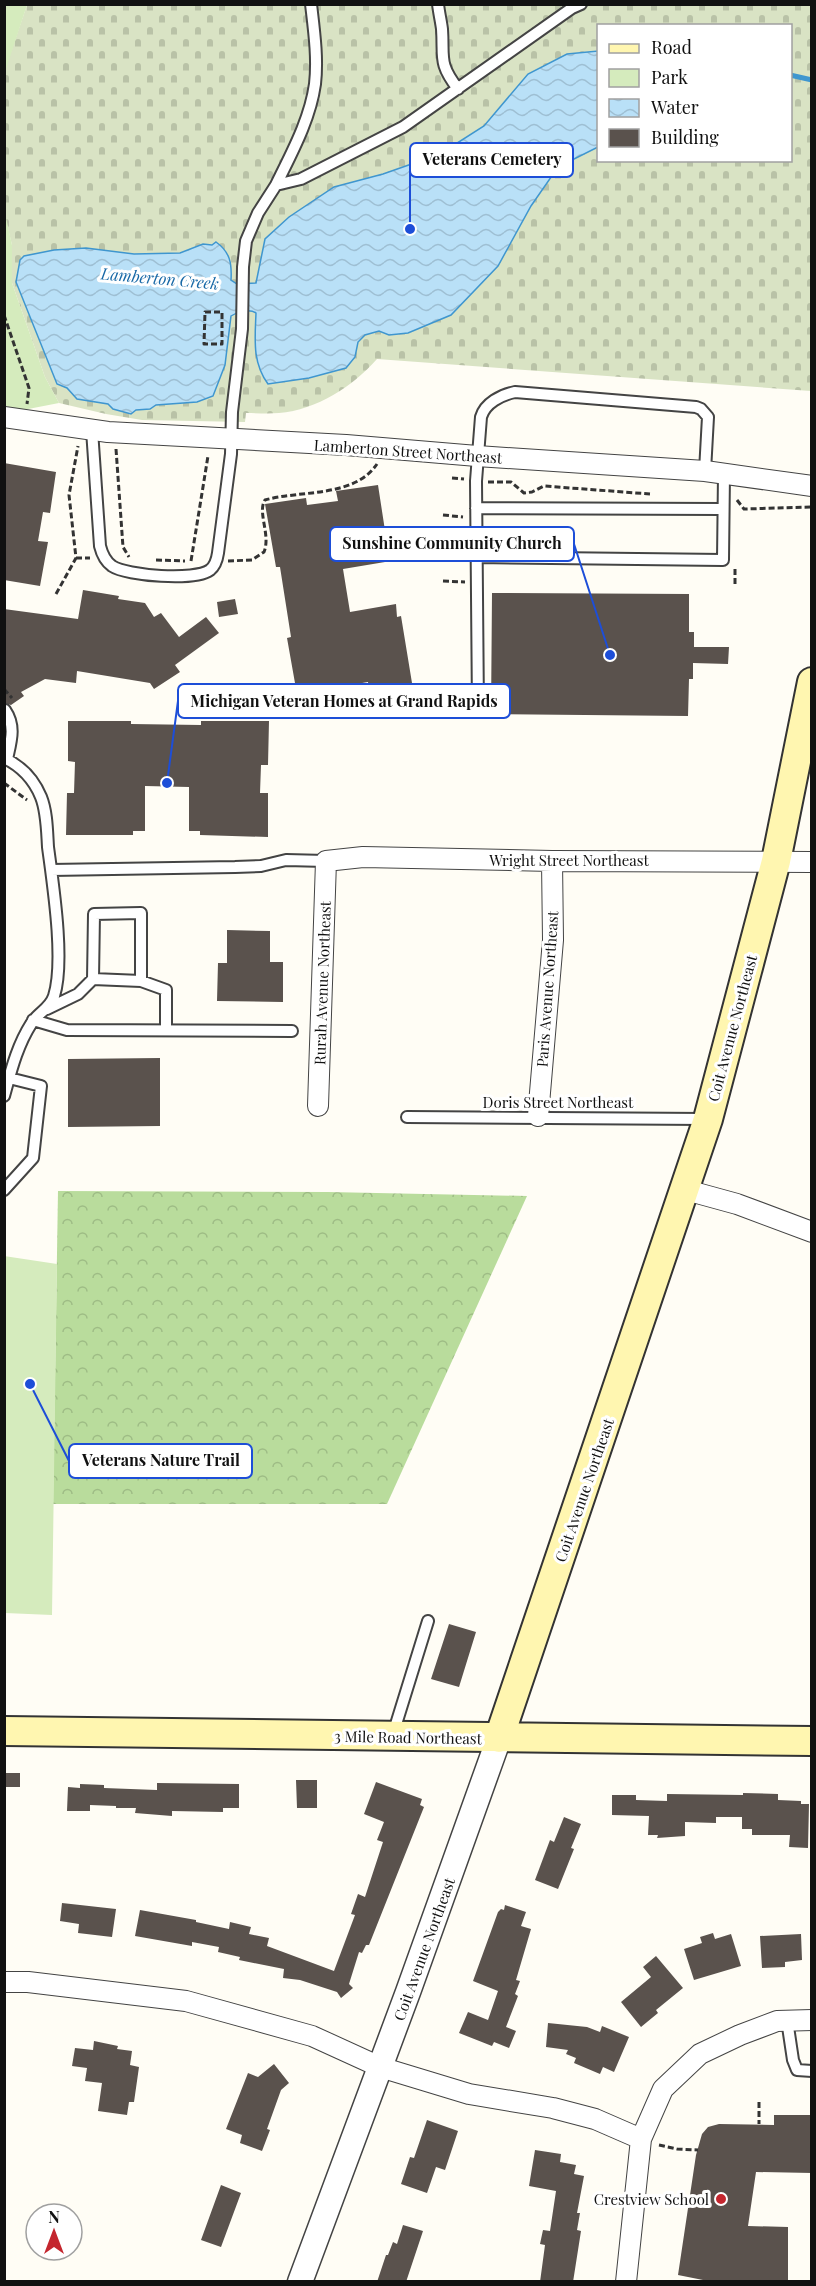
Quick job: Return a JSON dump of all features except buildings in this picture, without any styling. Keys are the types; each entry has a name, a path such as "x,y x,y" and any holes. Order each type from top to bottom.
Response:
{"main road":[{"name":"Coit Avenue Northeast","path":"500,1738 708,1119 776,861 812,682"},
{"name":"3 Mile Road Northeast","path":"4,1731 812,1741"}],"street":[{"name":"Lamberton Street Northeast","path":"4,417 85,437 230,439 346,445 714,473 812,486"},
{"name":"Wright Street Northeast","path":"326,861 363,857 552,861 812,862"},
{"name":"Rurah Avenue Northeast","path":"318,1106 326,861"},
{"name":"Paris Avenue Northeast","path":"538,1116 553,940 552,861"},
{"path":"686,1190 737,1204 812,1232"},
{"name":"Coit Avenue Northeast","path":"300,2282 500,1738"},
{"path":"4,1982 28,1982 186,2001 312,2036 380,2067 469,2094 553,2108 595,2119 650,2142"},
{"path":"626,2282 650,2142 663,2089 700,2054 749,2031 777,2021 812,2020"}],"lane":[{"path":"85,437 102,553 114,567 148,574 195,575 206,572 214,566 218,553 231,454 230,439 242,318 246,241 258,213 276,185 301,134 315,85 315,39 310,4"},
{"path":"438,4 442,29 442,60 448,76 458,89"},
{"path":"276,185 301,179 403,127 572,8 581,4"},
{"path":"477,557 723,561 723,503 714,473 706,412 701,409 521,392 509,393 484,408 481,417 476,481 478,710"},
{"path":"476,512 723,503"},
{"path":"5,710 10,718 12,731 6,758 22,770 35,786 43,802 45,814 57,944 54,994 46,1009"},
{"path":"51,870 236,867 261,866 286,860 326,861"},
{"path":"93,980 94,915 141,913 141,981"},
{"path":"4,1096 21,1041 33,1020 46,1009 78,994 93,980 141,981 166,990 166,1030"},
{"path":"33,1020 67,1030 292,1031"},
{"path":"4,1190 33,1158 41,1086 9,1078"},
{"name":"Doris Street Northeast","path":"407,1117 538,1116 708,1119"},
{"path":"392,1737 428,1621"},
{"path":"787,2020 793,2060 797,2070 812,2071"}],"path":[{"path":"205,312 222,312 222,344 204,344 205,312"},
{"path":"4,315 29,388 25,421"},
{"path":"56,594 76,558 69,495 85,437"},
{"path":"116,447 123,547 130,559"},
{"path":"191,561 209,452"},
{"path":"452,478 511,483 524,493 544,486 651,494"},
{"path":"723,503 736,498 744,509 782,506 812,507"},
{"path":"443,515 476,512"},
{"path":"443,581 477,582"},
{"path":"4,689 15,702"},
{"path":"4,783 45,814"},
{"path":"759,2102 759,2124"},
{"path":"650,2142 677,2149 698,2150"}],"green space":[{"path":"4,5 27,5 5,72"},
{"path":"27,5 811,5 811,391 377,359 357,378 320,402 293,411 246,413 245,422 142,420 106,414 59,403 45,377 12,283 12,245 4,213 4,72"},
{"path":"5,213 12,245 12,283 45,377 59,403 23,410 5,406"},
{"path":"58,1191 328,1192 527,1196 387,1504 53,1504"},
{"path":"4,1256 57,1264 52,1615 5,1613"}],"water":[{"path":"597,51 597,148 558,167 531,206 498,266 451,315 408,333 389,335 379,331 365,335 358,342 355,357 346,368 309,378 268,384 257,359 256,313 240,312 231,316 225,365 213,396 197,402 156,405 150,409 136,410 131,414 113,409 108,404 77,399 67,388 57,384 16,282 20,260 24,256 54,250 86,248 134,254 180,253 203,244 212,245 216,242 229,258 231,280 237,284 256,283 265,239 289,217 334,187 383,174 440,154 484,126 528,74 567,54"}],"waterway":[{"name":"Lamberton Creek","path":"792,75 812,80"}],"place":[{"name":"Veterans Cemetery","path":"410,229"},
{"name":"Sunshine Community Church","path":"610,655"},
{"name":"Michigan Veteran Homes at Grand Rapids","path":"167,783"},
{"name":"Veterans Nature Trail","path":"30,1384"},
{"name":"Crestview School","path":"721,2199"}]}
